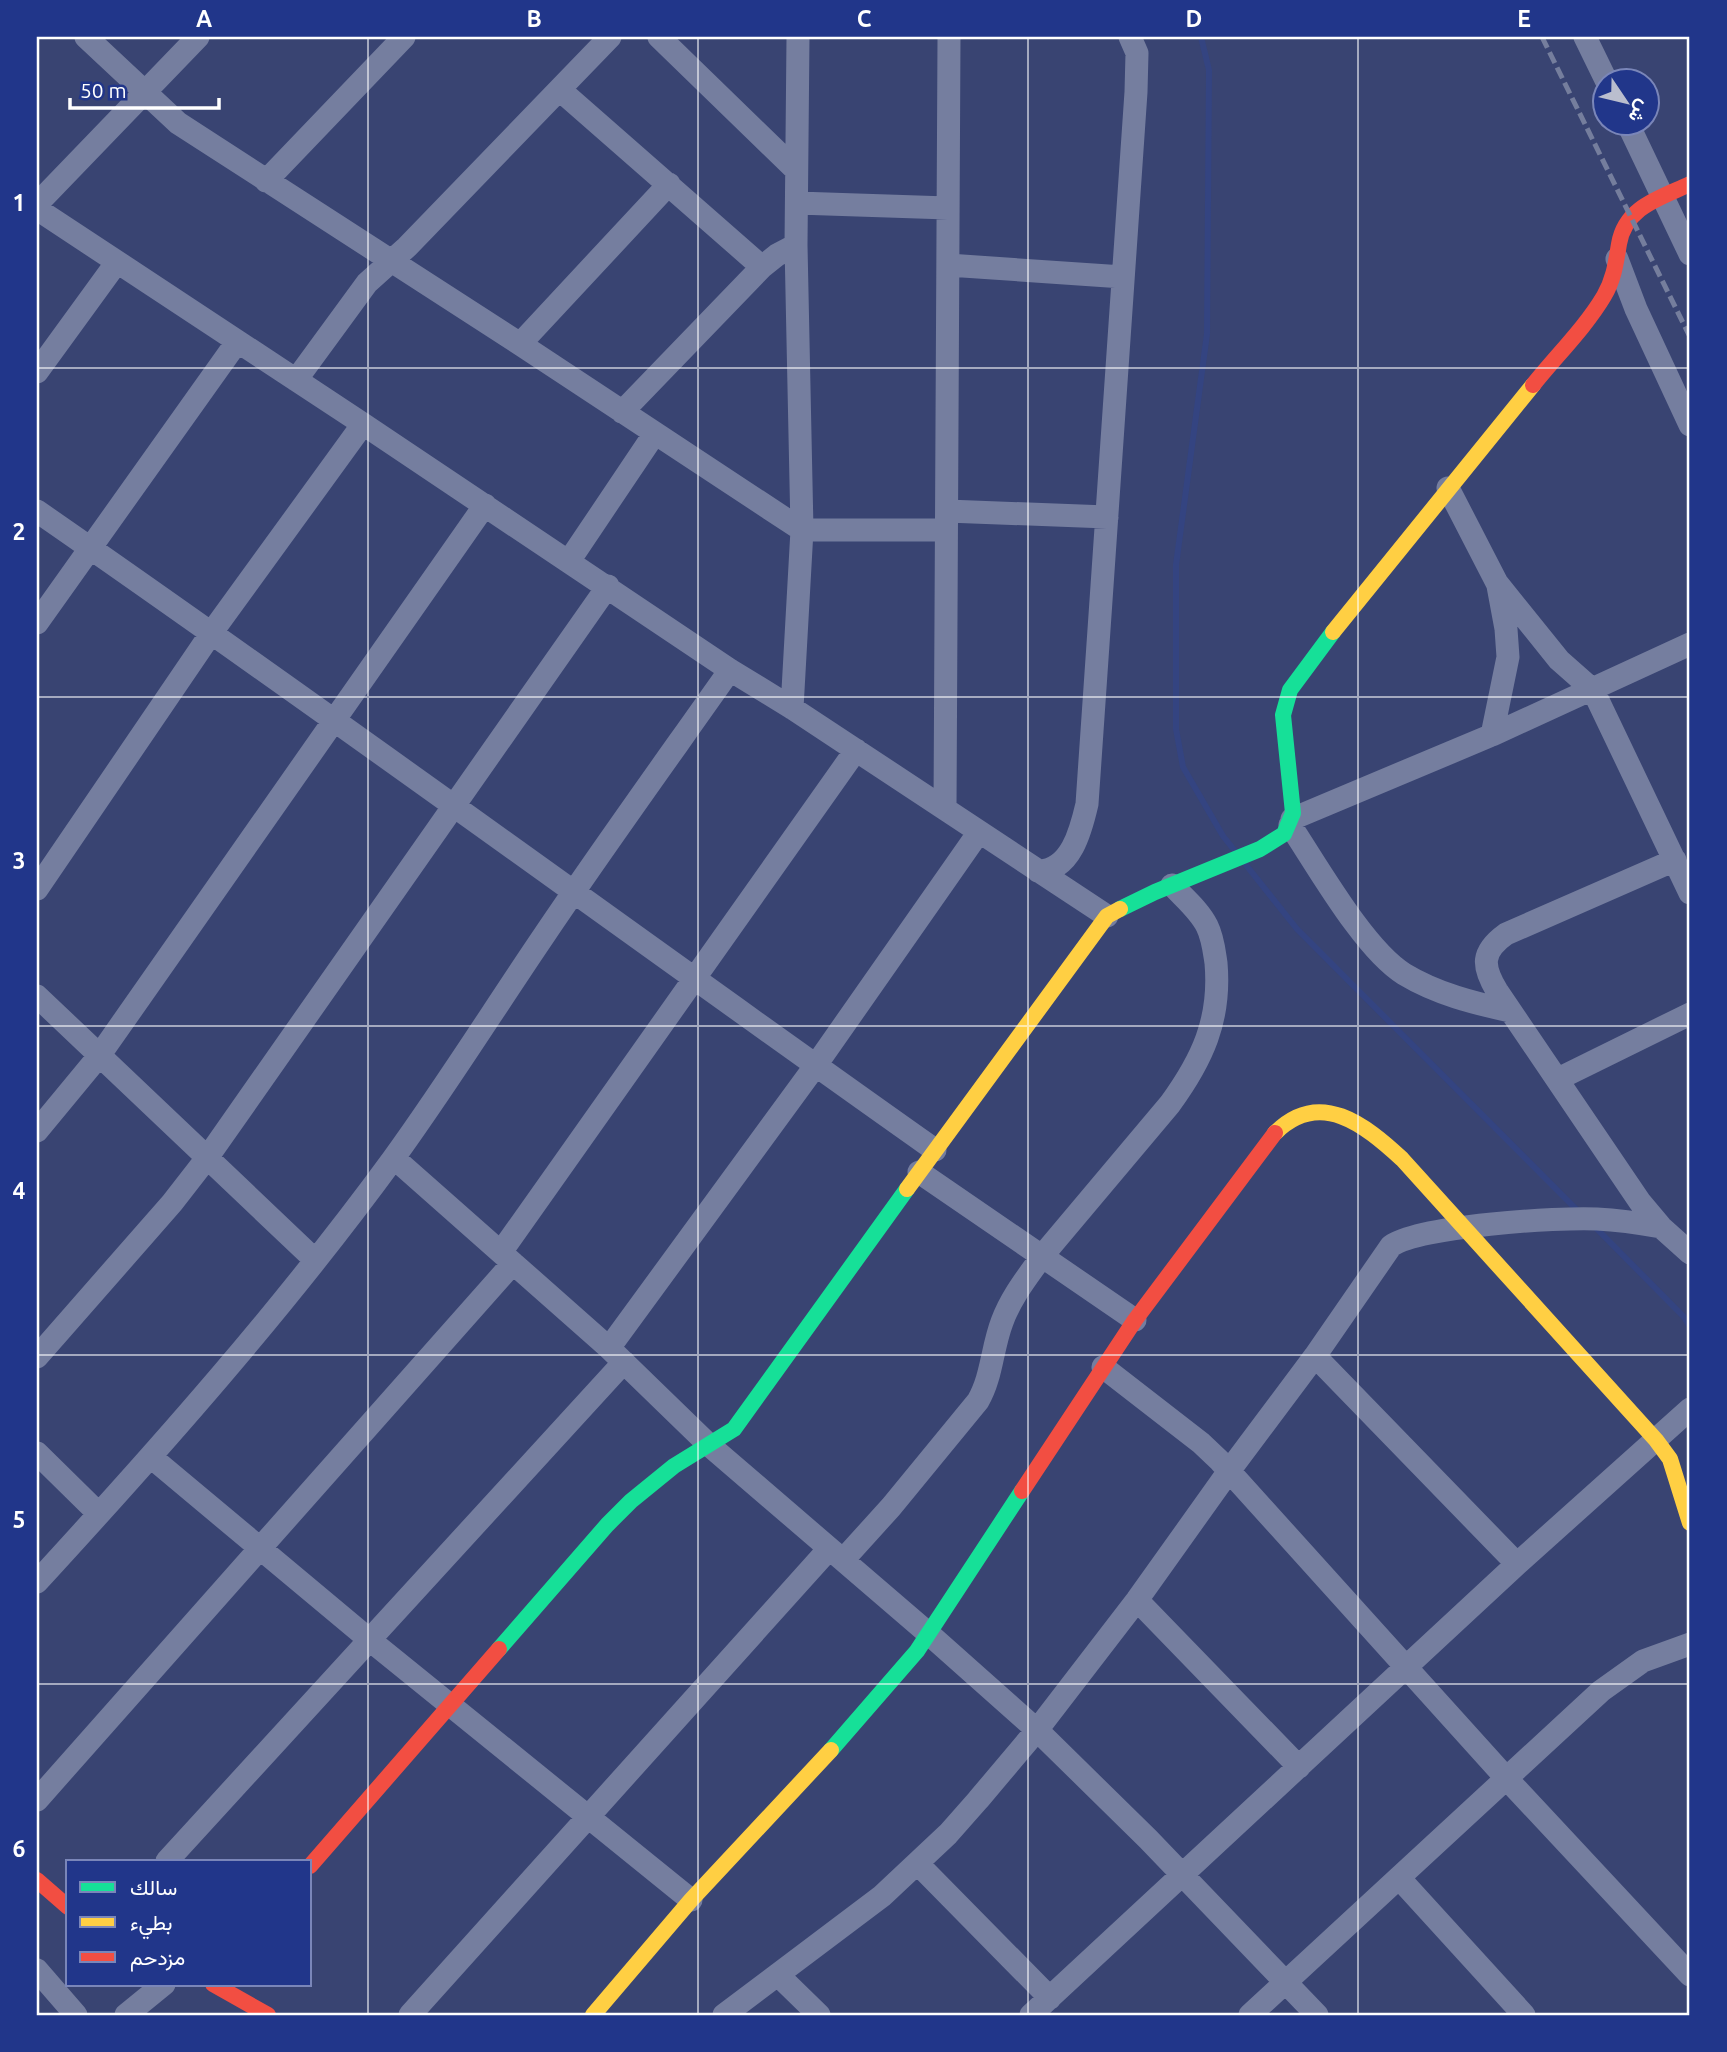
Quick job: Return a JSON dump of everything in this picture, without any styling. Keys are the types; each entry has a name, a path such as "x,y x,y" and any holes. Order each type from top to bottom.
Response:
{"street":[{"path":"86,37 178,123 802,530 946,521 1107,517"},
{"path":"37,204 198,37"},
{"path":"266,181 404,37"},
{"path":"296,380 359,292 610,37"},
{"path":"659,37 796,170"},
{"path":"792,708 802,530 796,245 798,37"},
{"path":"945,809 948,37"},
{"path":"1038,870 1048,871 1069,853 1078,837 1087,804 1138,62 1130,37"},
{"path":"1585,37 1599,66"},
{"path":"560,90 762,267"},
{"path":"1634,136 1690,254"},
{"path":"520,344 669,184"},
{"path":"1510,1011 1439,991 1404,973 1379,954 1291,822 1283,715 1290,690 1318,650 1595,309 1611,280 1622,229 1630,216 1690,184"},
{"path":"797,203 948,208"},
{"path":"37,209 608,586 730,670 1107,916"},
{"path":"622,412 762,267 796,245"},
{"path":"1616,256 1636,309 1690,425"},
{"path":"37,372 117,262"},
{"path":"948,265 1123,276"},
{"path":"37,623 237,342"},
{"path":"37,889 212,632 363,424"},
{"path":"569,561 655,433"},
{"path":"1448,488 1497,583 1567,669 1593,690 1690,893"},
{"path":"37,1131 99,1056 485,505"},
{"path":"37,511 335,719 935,1150"},
{"path":"1492,735 1507,657 1506,629 1497,583"},
{"path":"37,1357 163,1213 207,1158 608,586"},
{"path":"312,1864 615,1517 674,1466 734,1429 1107,916 1138,898 1264,847 1284,835 1291,822 1593,690 1690,644"},
{"path":"37,1582 151,1457 315,1260 394,1158 573,892 730,670"},
{"path":"37,1800 260,1548 507,1257 694,979 856,750"},
{"path":"168,1860 371,1641 617,1355 979,832"},
{"path":"1675,860 1506,934 1489,950 1486,959 1487,972 1510,1011 1640,1202 1661,1227 1690,1253"},
{"path":"410,2015 588,1816 835,1555 891,1507 978,1401 987,1384 1003,1319 1043,1255 1170,1104 1204,1050 1218,991 1213,940 1202,918 1172,885"},
{"path":"37,996 315,1260"},
{"path":"1558,1079 1690,1014"},
{"path":"593,2015 691,1900 861,1718 929,1634 1135,1320 1253,1157 1283,1125 1300,1116 1324,1111 1340,1115 1362,1125 1402,1159 1656,1440 1670,1459 1690,1523"},
{"path":"394,1158 617,1355 709,1446 1037,1730 1317,2015"},
{"path":"919,1172 1135,1320"},
{"path":"724,2015 882,1896 918,1864 978,1800 1037,1730 1137,1600 1228,1471 1315,1356 1388,1248 1402,1240 1464,1228 1538,1220 1592,1219 1661,1227"},
{"path":"1315,1356 1517,1564"},
{"path":"1103,1367 1201,1443 1690,1975"},
{"path":"1031,2015 1517,1564 1690,1409"},
{"path":"37,1453 99,1514"},
{"path":"151,1457 371,1641 691,1900"},
{"path":"1137,1600 1298,1767"},
{"path":"1250,2015 1400,1879 1570,1718 1618,1677 1657,1654 1690,1644"},
{"path":"918,1864 1050,1998"},
{"path":"1400,1879 1524,2015"},
{"path":"37,1880 66,1905"},
{"path":"37,1970 76,2015"},
{"path":"778,1975 819,2015"},
{"path":"125,2015 161,1986"},
{"path":"215,1986 233,2006 268,2015"}],"waterway":[{"path":"1201,37 1209,70 1207,334 1176,565 1176,729 1183,767 1223,836 1235,851"},
{"path":"1246,865 1297,929 1580,1213"},
{"path":"1593,1225 1684,1317 1690,1327"}],"railway":[{"path":"1542,37 1690,337"}],"traffic: fast":[{"path":"1120,909 1260,849 1284,834 1293,813 1283,715 1290,690 1333,632"},
{"path":"499,1649 631,1501 674,1466 734,1429 907,1189"},
{"path":"831,1750 917,1651 1022,1491"}],"traffic: slow":[{"path":"1333,632 1533,385"},
{"path":"907,1189 1107,916 1120,909"},
{"path":"1275,1133 1292,1120 1309,1113 1325,1112 1342,1116 1357,1124 1402,1159 1656,1440 1670,1459 1690,1523"},
{"path":"593,2015 691,1900 831,1750"}],"traffic: jam":[{"path":"1533,385 1579,331 1604,296 1628,221 1636,212 1656,199 1690,184"},
{"path":"1022,1491 1135,1320 1275,1133"},
{"path":"312,1864 499,1649"},
{"path":"37,1880 66,1905"},
{"path":"217,1986 268,2015"}]}
